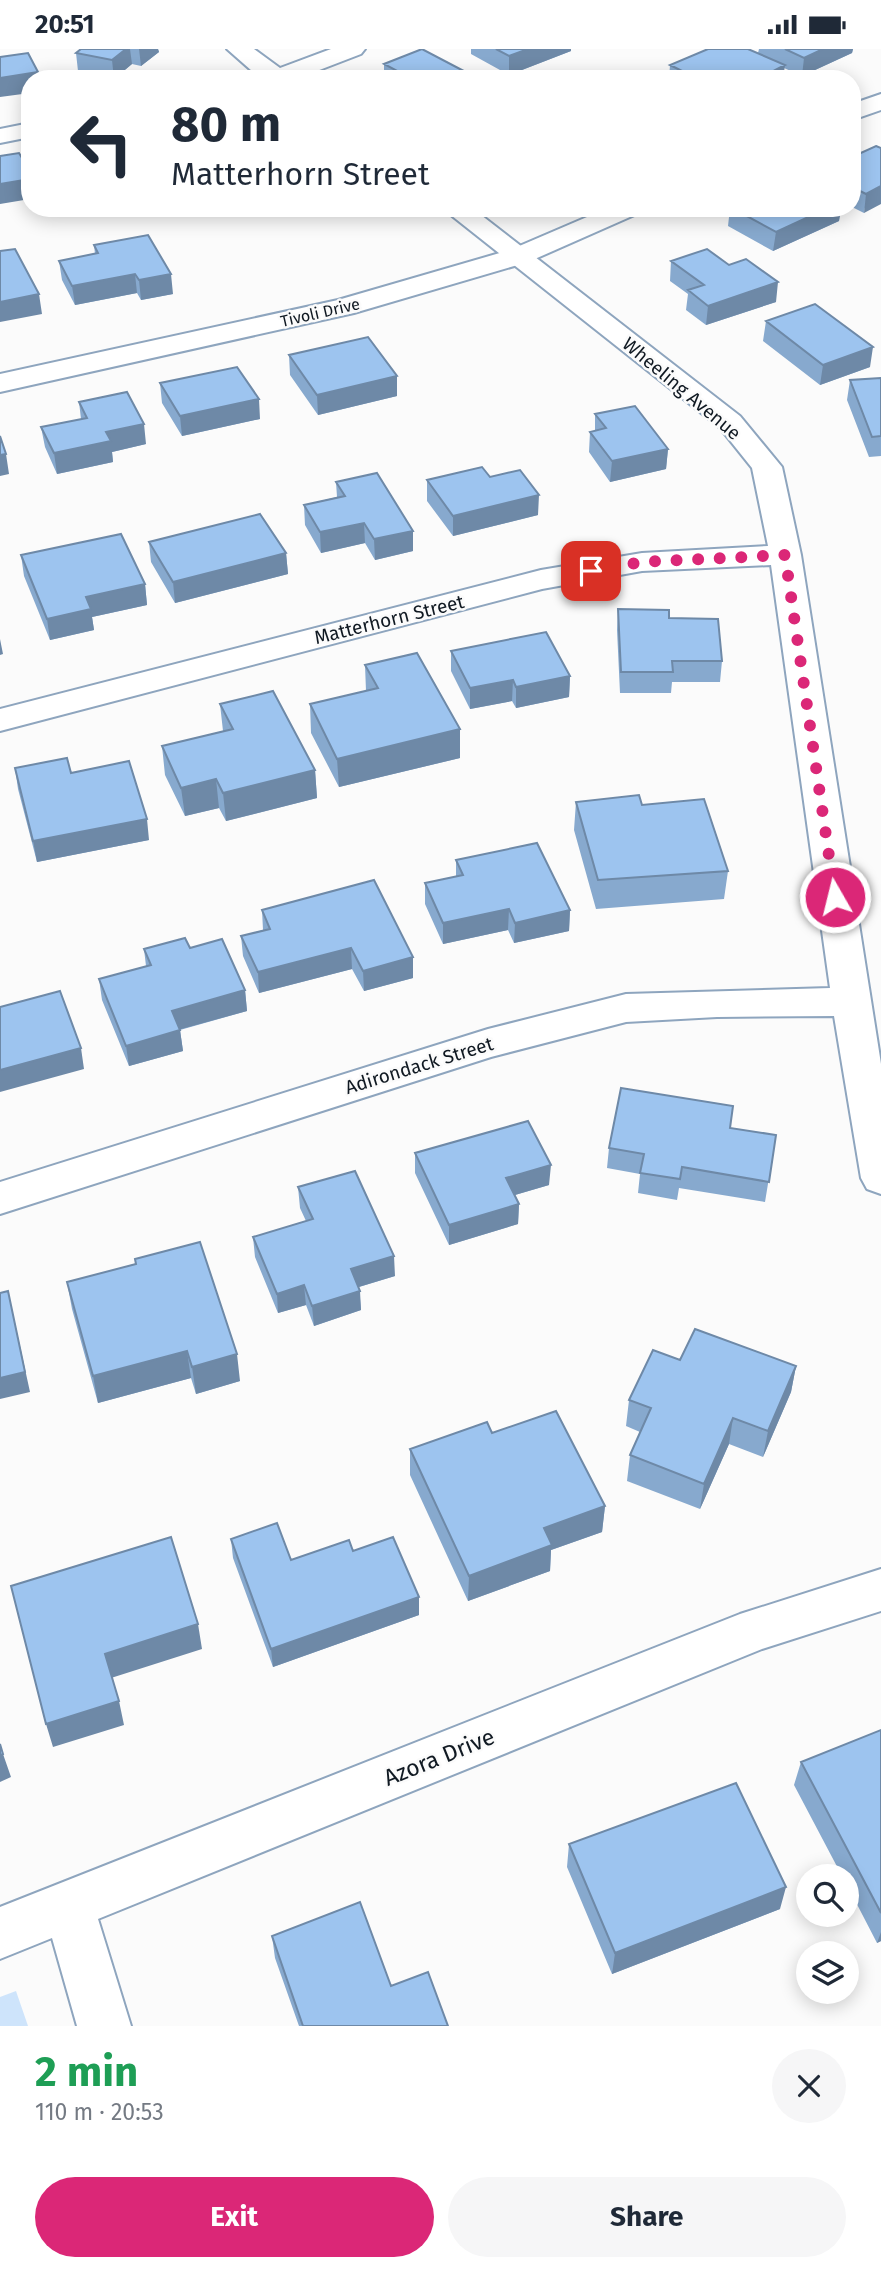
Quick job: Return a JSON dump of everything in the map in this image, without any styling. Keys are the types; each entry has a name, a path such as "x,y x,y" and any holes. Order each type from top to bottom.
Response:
{"street":[{"path":"239,49 267,70"},
{"path":"298,70 353,49"},
{"path":"861,109 881,100"},
{"path":"0,136 21,132"},
{"name":"Wheeling Avenue","path":"467,217 730,422 767,467 785,555 851,1002 881,1178"},
{"name":"Tivoli Drive","path":"0,383 344,307 519,255 609,217"},
{"name":"Matterhorn Street","path":"0,720 541,580 642,562 785,555"},
{"name":"Adirondack Street","path":"0,1198 488,1043 626,1008 717,1003 851,1002"},
{"name":"Azora Drive","path":"0,1933 757,1629 881,1590"},
{"path":"68,1905 104,2026"}],"shaded area":[{"path":"16,1991 28,2026 0,2026 0,1997"}],"building":[{"path":"81,49 126,49 112,60 76,53"},
{"path":"422,49 462,70 395,70 384,64"},
{"path":"496,49 528,49 509,56"},
{"path":"708,49 748,49 785,65 775,70 680,70 670,65"},
{"path":"785,49 823,49 804,58"},
{"path":"28,53 37,70 21,70 21,75 0,78 0,57"},
{"path":"876,146 881,148 881,186 866,194 861,192 861,153"},
{"path":"19,153 21,180 0,184 0,156"},
{"path":"748,217 808,217 776,232"},
{"path":"148,235 171,274 139,280 135,274 72,286 59,261 98,253 94,245"},
{"path":"15,249 39,294 0,302 0,251"},
{"path":"707,249 729,265 746,259 778,282 708,306 688,290 704,285 671,261"},
{"path":"815,304 873,347 823,365 766,321"},
{"path":"368,337 397,376 317,395 289,355"},
{"path":"237,367 259,399 180,416 160,383"},
{"path":"881,378 881,436 872,437 850,380"},
{"path":"127,392 144,424 106,432 111,441 54,453 41,427 87,418 79,402"},
{"path":"635,406 668,449 612,461 590,432 606,428 595,414"},
{"path":"0,436 6,454 0,455"},
{"path":"482,467 490,477 520,470 539,495 453,516 427,480"},
{"path":"377,473 413,531 374,539 364,523 320,532 304,505 345,496 336,482"},
{"path":"260,514 286,553 173,582 149,542"},
{"path":"121,534 145,584 86,597 91,609 47,619 21,555"},
{"path":"618,609 669,610 669,618 718,619 722,661 672,661 673,672 621,672"},
{"path":"546,632 570,676 516,687 513,680 470,688 451,651"},
{"path":"417,653 460,729 337,759 310,704 378,688 365,665"},
{"path":"273,691 315,770 223,793 216,779 181,788 162,746 233,729 220,704"},
{"path":"67,758 71,773 129,761 147,819 33,841 15,768"},
{"path":"639,795 642,805 704,799 728,871 598,880 576,802"},
{"path":"537,843 570,910 515,923 509,909 443,923 425,883 463,875 456,860"},
{"path":"374,880 413,957 363,971 351,948 258,972 241,936 270,929 262,910"},
{"path":"185,938 190,948 222,939 245,990 172,1011 180,1030 126,1046 99,979 151,965 144,949"},
{"path":"60,991 81,1048 0,1070 0,1007"},
{"path":"621,1088 733,1106 730,1128 776,1135 769,1182 682,1167 680,1179 640,1173 644,1154 609,1148"},
{"path":"528,1121 551,1165 506,1178 519,1204 449,1225 415,1153"},
{"path":"355,1171 394,1256 351,1269 360,1291 312,1306 304,1285 277,1294 253,1237 313,1219 298,1187"},
{"path":"200,1242 237,1354 192,1367 187,1351 93,1376 67,1282 136,1264 135,1259"},
{"path":"8,1291 25,1372 0,1378 0,1293"},
{"path":"695,1329 796,1366 768,1431 733,1418 704,1484 630,1455 651,1408 629,1400 653,1350 680,1360"},
{"path":"556,1411 605,1506 544,1528 552,1545 469,1576 410,1449 487,1422 492,1433"},
{"path":"277,1523 291,1560 349,1540 353,1551 393,1537 419,1597 271,1649 231,1539"},
{"path":"171,1537 198,1624 105,1654 119,1701 46,1724 11,1586"},
{"path":"881,1730 881,1913 859,1871 859,1864 855,1864 801,1762"},
{"path":"736,1783 786,1887 615,1953 569,1844"},
{"path":"360,1902 391,1986 428,1972 448,2026 303,2026 272,1936"}],"route":[{"path":"591,571 642,562 785,555 835,897"}]}
